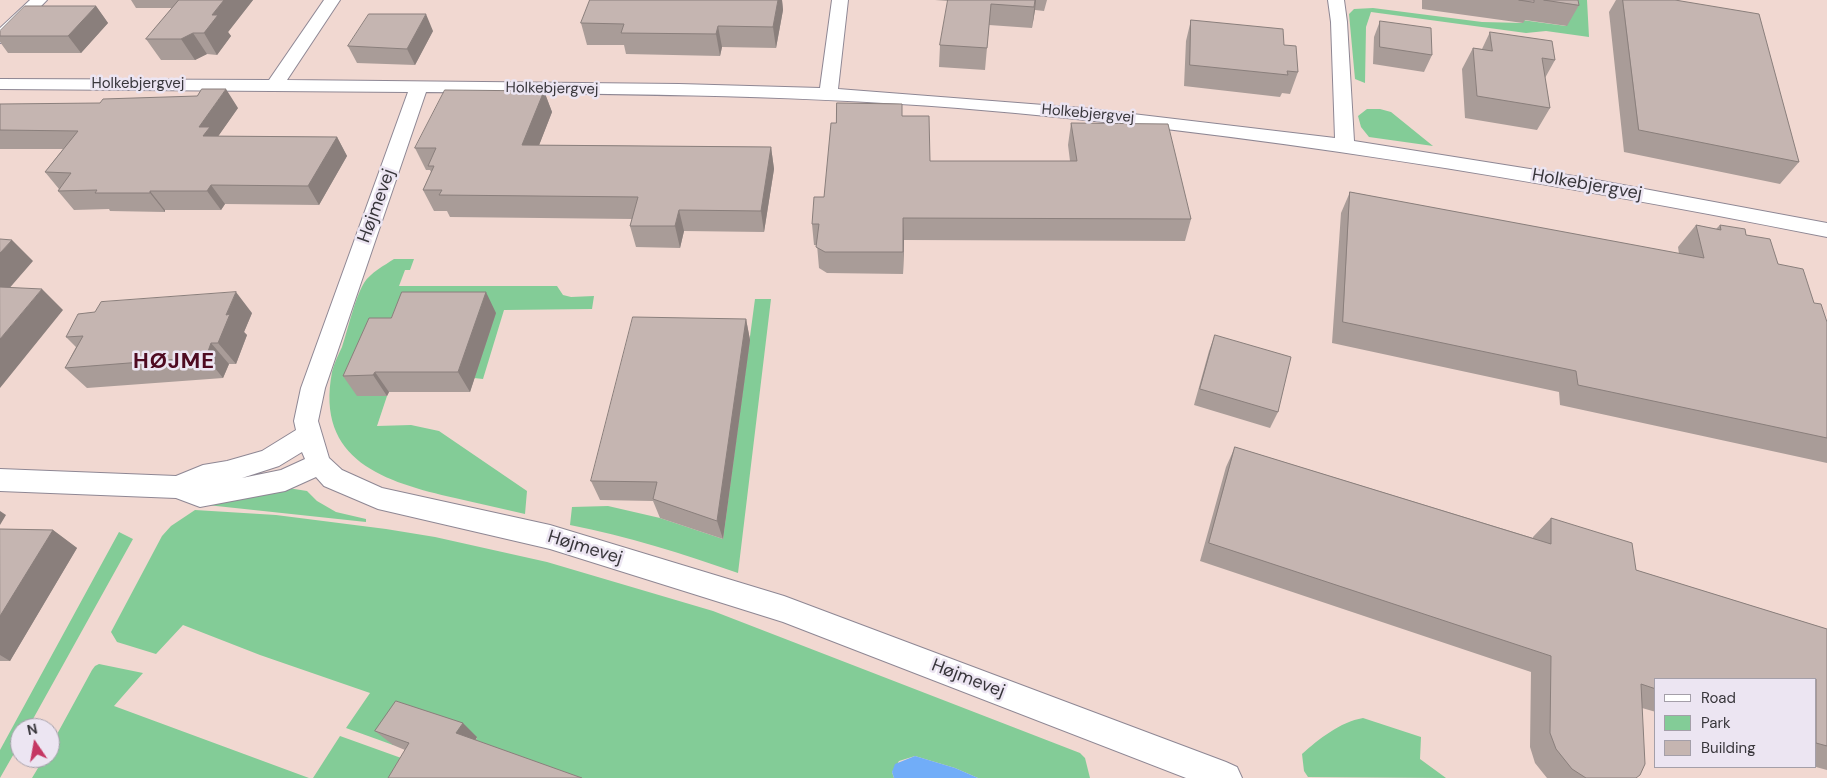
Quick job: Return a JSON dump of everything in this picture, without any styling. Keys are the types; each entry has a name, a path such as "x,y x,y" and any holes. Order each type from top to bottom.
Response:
{"street":[{"path":"0,38 39,0"},
{"path":"275,85 332,0"},
{"path":"828,94 840,0"},
{"path":"1336,0 1339,22 1345,146"},
{"name":"Holkebjergvej","path":"0,84 708,90 828,94 967,103 1156,120 1474,165 1827,230"},
{"name":"Højmevej","path":"419,87 313,388 306,421 319,464 334,478 378,498 550,537 784,609 1226,778"},
{"path":"177,487 203,476 227,472 270,459 310,434"},
{"path":"0,480 177,487 200,496 285,480 319,464"}],"shaded area":[{"path":"0,0 1827,0 1827,778 0,778"}],"green space":[{"path":"1561,0 1587,0 1589,37 1546,31 1526,33 1371,12 1366,27 1365,83 1355,79 1349,14 1354,9 1373,8 1482,22 1523,23 1522,20 1566,26"},
{"path":"1367,109 1380,109 1391,112 1433,146 1369,137 1361,127 1358,116"},
{"path":"394,259 414,259 410,270 405,270 399,286 557,286 563,295 571,297 594,296 592,309 504,310 483,379 474,378 358,396 387,396 377,426 411,425 439,431 527,491 525,514 429,492 381,475 361,462 345,447 334,427 330,402 332,372 358,297 364,283 370,276"},
{"path":"755,299 771,299 738,573 613,534 570,525 572,507 608,506 660,518 723,539"},
{"path":"288,488 307,491 317,501 336,512 366,519 366,522 207,505"},
{"path":"195,510 276,515 435,537 547,562 713,611 1080,753 1085,758 1090,778 978,778 955,768 915,756 899,761 892,772 894,778 557,778 471,747 477,738 393,745 346,728 370,693 260,655 183,625 156,654 117,642 111,632 162,536 171,526"},
{"path":"119,532 133,539 34,718 17,718"},
{"path":"99,664 143,673 114,706 309,778 32,778 38,768 60,768 60,729 95,666"},
{"path":"1363,718 1421,737 1420,759 1446,778 1308,777 1304,771 1302,754 1338,727"},
{"path":"10,732 10,760 0,778 0,750"},
{"path":"340,736 429,768 414,778 313,778"}],"water":[{"path":"915,756 955,768 978,778 894,778 892,772 895,764"}],"building":[{"path":"179,0 224,0 212,15 218,15 204,33 193,33 181,39 146,39"},
{"path":"590,0 778,0 773,27 718,26 716,34 621,33 624,24 581,23"},
{"path":"948,0 1035,0 1034,7 991,4 987,48 940,45"},
{"path":"1544,0 1578,0 1579,5"},
{"path":"1623,0 1675,0 1759,14 1799,162 1639,130"},
{"path":"25,6 96,6 68,36 0,36 0,31"},
{"path":"369,14 426,14 407,49 348,46"},
{"path":"1191,20 1283,29 1284,45 1296,46 1298,72 1287,71 1288,75 1190,65"},
{"path":"1380,21 1431,28 1432,55 1380,47"},
{"path":"1490,32 1552,41 1555,60 1542,58 1550,108 1477,96 1473,48 1492,51"},
{"path":"202,89 226,89 199,127 210,127 203,136 337,137 308,186 211,185 207,191 150,191 150,193 95,193 97,190 58,191 71,173 45,172 78,131 0,130 0,104 100,103 103,99 197,96"},
{"path":"445,90 544,91 522,145 771,147 761,211 679,210 675,226 630,226 638,197 439,195 442,190 423,190 434,166 428,166 436,148 415,148"},
{"path":"837,103 902,104 902,116 929,116 930,161 1077,161 1071,123 1168,124 1191,219 903,218 903,252 825,252 816,247 819,224 812,224 814,197 824,197 831,123 836,123"},
{"path":"1350,192 1704,258 1696,225 1721,230 1720,225 1745,229 1746,235 1770,239 1778,264 1803,269 1814,303 1821,304 1827,322 1827,438 1578,385 1576,371 1343,322"},
{"path":"0,239 12,240 0,253"},
{"path":"0,287 42,289 0,339"},
{"path":"236,292 226,315 230,314 218,343 211,343 206,357 65,368 83,336 66,337 78,314 95,312 101,302"},
{"path":"402,292 486,292 458,372 375,372 373,375 343,376 369,318 391,318"},
{"path":"633,317 746,319 717,521 653,499 657,482 591,481"},
{"path":"1215,335 1291,357 1278,412 1200,389"},
{"path":"1235,447 1551,544 1551,518 1632,543 1636,570 1827,629 1827,746 1817,743 1817,678 1654,678 1654,688 1641,684 1645,764 1640,775 1636,778 1586,778 1572,769 1556,749 1550,733 1551,656 1209,543"},
{"path":"0,529 53,530 0,616"},
{"path":"396,701 463,723 456,733 582,778 388,778 409,743 375,731"}],"district":[{"name":"HØJME","path":"174,362"}]}
